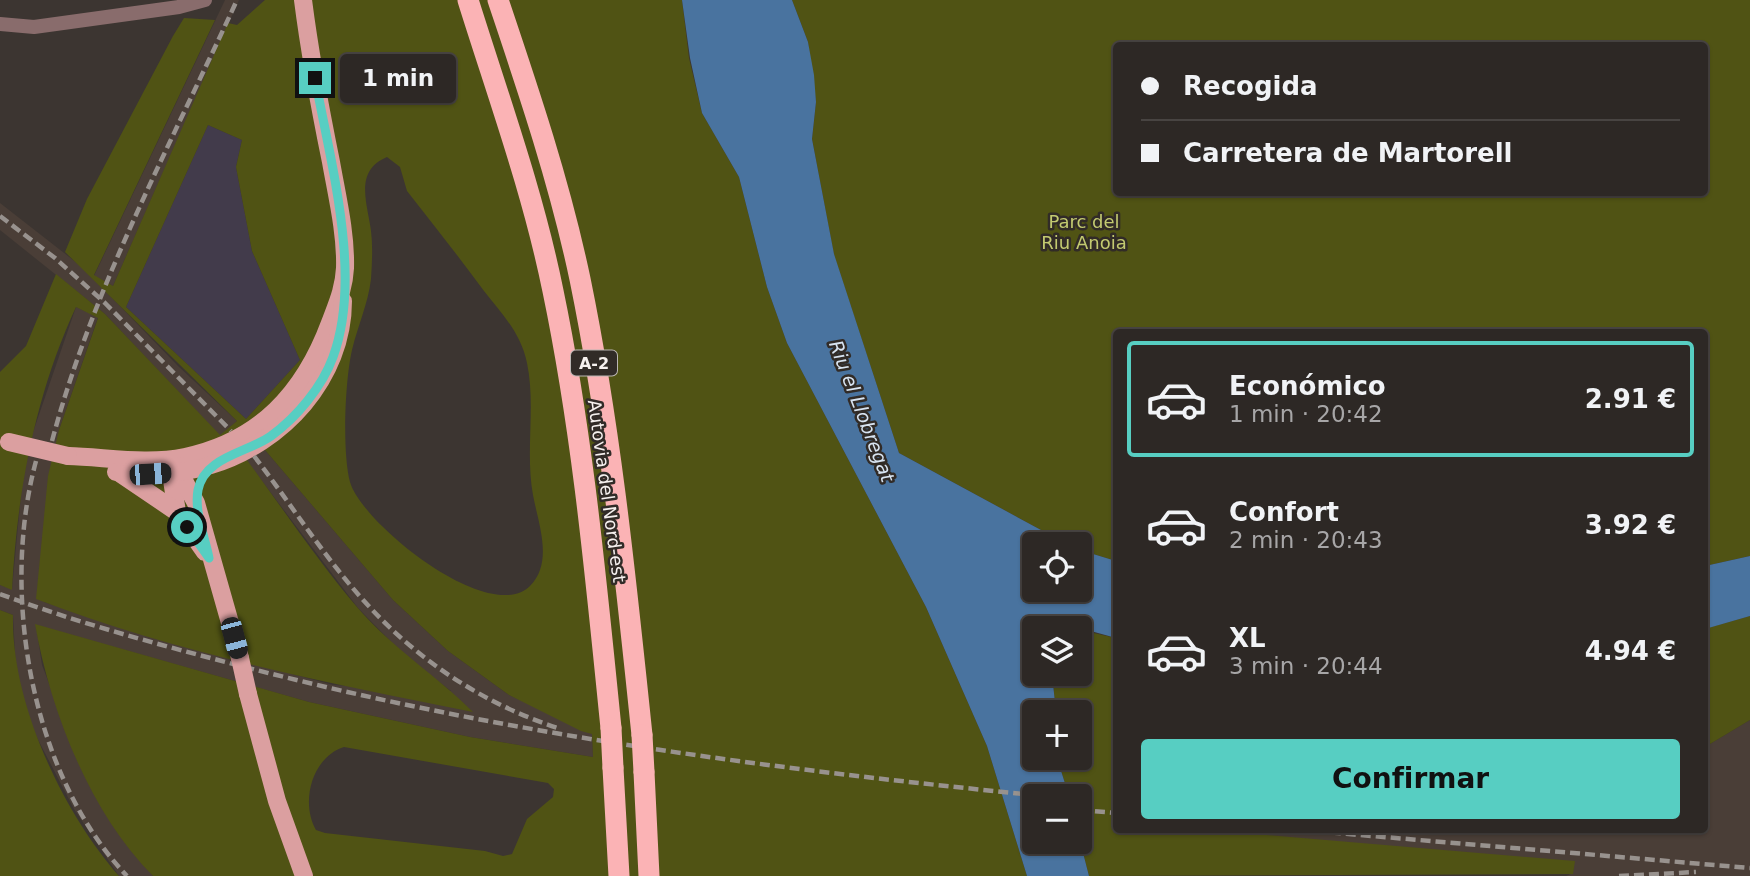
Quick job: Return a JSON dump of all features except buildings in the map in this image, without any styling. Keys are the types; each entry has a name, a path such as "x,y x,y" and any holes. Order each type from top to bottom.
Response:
{"highway":[{"name":"Autovia del Nord-est","path":"468,0 521,166 553,289 587,485 611,728 619,876"},
{"name":"Autovia del Nord-est","path":"498,0 551,161 579,279 616,481 642,735 649,876"}],"main road":[{"path":"116,472 175,472 211,465 272,435 305,403 333,358 343,325 345,265 338,206 303,0"},
{"path":"68,456 137,460 183,457 218,447 250,431 295,390 315,359 343,293"},
{"path":"177,512 172,489 175,472 189,463 211,457 260,432 275,411"},
{"path":"4,441 68,456 116,472 177,512 209,558"},
{"path":"137,460 183,477 196,503 277,801 304,876"},
{"path":"196,503 199,485 211,465"}],"street":[{"path":"0,24 34,27 179,7 205,0"}],"shaded area":[{"path":"225,0 239,0 113,286 94,276"},
{"path":"208,125 242,140 236,167 252,251 300,360 246,419 126,307"},
{"path":"0,203 82,267 178,366 237,421 220,436 105,314 0,230"},
{"path":"76,307 98,317 59,430 44,602 141,633 333,685 451,691 408,659 358,608 246,460 265,450 393,600 448,651 509,695 592,733 593,757 470,737 309,702 36,625 42,665 83,772 111,822 153,876 119,876 74,809 33,730 16,673 13,615 0,610 0,585 12,589 22,484 32,435"},
{"path":"1750,720 1750,876 1566,876 1573,873 1242,833 1708,833 1708,745"}],"green space":[{"path":"265,0 682,0 689,58 702,113 739,177 767,287 787,343 926,607 987,746 1027,876 153,876 130,851 110,822 76,759 51,691 35,624 309,702 470,737 593,757 592,734 509,695 448,651 393,600 265,450 247,460 357,607 385,636 473,712 307,678 197,651 36,599 48,476 59,430 98,318 76,307 49,375 30,445 18,517 12,590 0,585 0,372 26,346 56,274 105,314 220,435 237,421 65,252 87,199 184,18 215,20 94,275 113,286 228,23 237,25","holes":["208,125 242,140 236,167 252,251 300,360 246,419 126,307","387,157 400,167 407,191 504,316 516,333 524,352 531,396 531,478 543,554 537,576 530,586 511,595 487,593 459,582 430,565 378,522 360,500 350,482 345,435 348,379 352,350 371,279 372,237 365,190 366,180 376,163","344,747 548,783 554,789 553,797 527,819 512,854 503,856 485,851 325,833 316,830 311,819 309,794 317,770 333,752"]},
{"name":"Parc del Riu Anoia","path":"792,0 1750,0 1750,556 1708,565 1708,329 1113,329 1113,560 1092,554 1092,532 1045,532 899,453 834,255 812,139 816,102 808,42"},
{"path":"0,610 13,615 21,683 44,754 78,820 119,876 0,876"},
{"path":"1750,616 1750,720 1708,745 1708,628"},
{"path":"1092,633 1113,637 1113,833 1242,833 1575,861 1573,874 1089,876 1083,854 1092,854 1092,784 1065,784 1061,770 1092,770 1092,700 1055,700 1053,686 1092,686"}],"water":[{"name":"Riu el Llobregat","path":"682,0 792,0 808,42 814,75 816,102 812,139 834,254 899,453 1045,532 1022,532 1022,602 1092,602 1092,554 1113,560 1113,637 1092,631 1092,616 1022,616 1022,686 1053,686 1055,700 1022,700 1022,770 1061,770 1065,784 1022,784 1022,854 1083,854 1089,876 1027,876 987,746 926,607 787,343 767,287 739,177 702,113 690,58"},
{"path":"1750,556 1750,616 1708,628 1708,565"}],"railway":[{"path":"52,441 69,384 111,272 237,0"},
{"path":"0,216 55,258 105,303 231,431"},
{"path":"254,456 350,585 407,643 454,679 480,694 561,729"},
{"path":"36,461 26,513 22,568 24,624 32,680 47,735 67,787 94,835 127,876"},
{"path":"0,594 89,624 180,650 440,712 639,747 840,774 1022,794"},
{"path":"1092,811 1113,813"},
{"path":"1336,833 1750,868"},
{"path":"1619,876 1696,872"}],"route":[{"path":"187,527 209,558 196,503 202,477 211,465 272,435 305,403 333,358 343,325 343,242 315,78"}]}
